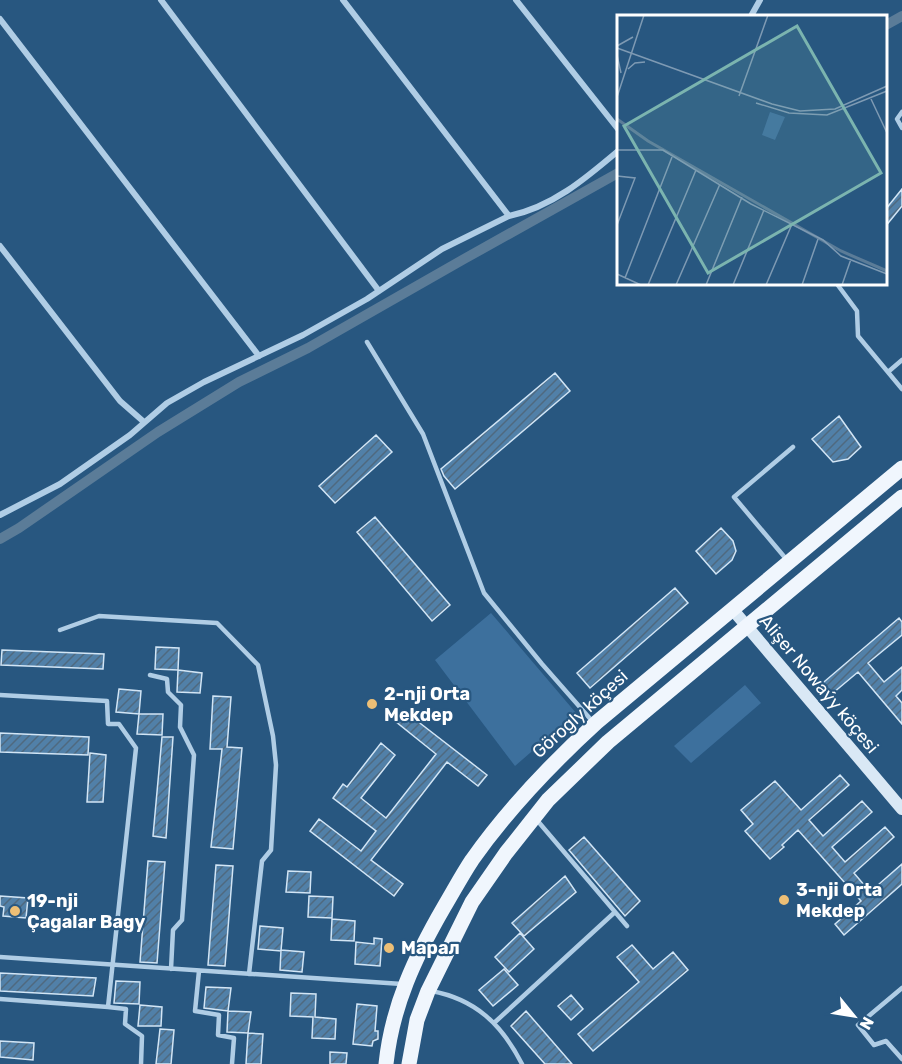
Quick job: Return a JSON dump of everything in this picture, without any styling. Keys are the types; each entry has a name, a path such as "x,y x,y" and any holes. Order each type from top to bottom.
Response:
{"main road":[{"name":"Görogly köçesi","path":"386,1064 391,1027 404,984 432,928 471,861 522,796 562,753 595,724 902,468"},
{"path":"409,1064 417,1020 428,991 472,902 506,853 548,800 608,742 902,497"}],"street":[{"path":"161,0 379,291"},
{"path":"343,0 509,216"},
{"path":"516,0 617,128"},
{"path":"752,15 760,0"},
{"path":"0,20 259,356"},
{"path":"1,513 60,484 130,435 167,403 204,381 303,335 379,291 442,249 509,216 520,214 557,198 590,175 617,152"},
{"path":"0,246 120,400 144,422"},
{"name":"Alişer Nowaýy köçesi","path":"733,610 902,809"}],"lane":[{"path":"902,112 897,119 902,128"},
{"path":"838,285 857,311 858,336 902,389"},
{"path":"367,342 423,434 484,593 595,724"},
{"path":"888,372 902,360"},
{"path":"789,562 734,497 794,447"},
{"path":"60,630 99,616 217,623 258,665 273,736 276,765 271,850 262,861 249,974"},
{"path":"150,675 167,679 168,692 181,705 180,727 194,754 182,920 173,930 171,969"},
{"path":"0,695 107,701 108,724 119,724 136,748 108,1007"},
{"path":"534,817 627,926"},
{"path":"494,1023 615,912"},
{"path":"0,957 404,984"},
{"path":"199,971 195,1011 219,1015 218,1035 234,1038 232,1064"},
{"path":"902,988 858,1025 874,1045 886,1041 902,1059"},
{"path":"428,991 448,994 488,1016 510,1040 522,1064"},
{"path":"0,999 126,1009 125,1024 142,1036 141,1064"}],"shaded area":[{"path":"491,613 576,713 515,766 435,660"},
{"path":"745,685 761,703 691,763 674,746"}],"building":[{"path":"902,189 902,206 887,225 887,208"},
{"path":"555,373 570,391 455,489 441,469"},
{"path":"839,416 861,447 848,459 833,462 812,439"},
{"path":"376,435 392,452 335,503 319,486"},
{"path":"375,517 450,605 432,621 357,532"},
{"path":"721,528 733,541 736,551 732,560 716,574 696,551"},
{"path":"675,588 688,603 590,688 577,673"},
{"path":"899,618 902,622 902,635 868,663 884,682 902,667 902,690 896,696 902,703 902,724 858,672 827,698 818,687"},
{"path":"156,647 179,648 178,670 155,669"},
{"path":"2,650 104,654 103,669 1,665"},
{"path":"178,670 202,673 200,693 177,692"},
{"path":"119,689 141,691 139,714 116,712"},
{"path":"213,696 231,697 227,747 242,748 233,849 211,847 222,749 210,749"},
{"path":"403,710 487,775 478,786 447,762 371,860 403,884 394,896 310,831 319,819 361,851 376,831 333,798 343,784 347,787 381,743 395,755 361,798 386,818 436,754 395,721"},
{"path":"139,714 163,714 162,735 137,734"},
{"path":"0,733 89,737 88,755 0,752"},
{"path":"162,737 173,737 166,838 153,836"},
{"path":"90,753 106,755 103,802 87,802"},
{"path":"840,775 849,785 809,820 823,836 862,801 872,812 832,847 845,862 885,827 894,837 854,873 870,892 902,864 902,884 844,935 835,924 861,901 798,830 770,859 745,831 753,824 741,810 775,781 801,810"},
{"path":"584,837 640,901 625,916 569,850"},
{"path":"148,861 165,862 157,963 140,962"},
{"path":"216,865 233,866 225,966 208,965"},
{"path":"288,871 311,872 310,893 286,892"},
{"path":"565,876 576,892 524,936 512,923"},
{"name":"19-nji Çagalar Bagy","path":"0,896 28,898 26,918 3,916 4,907 0,906"},
{"path":"309,896 333,897 332,918 308,917"},
{"path":"332,919 355,921 354,941 331,940"},
{"path":"260,926 283,928 281,951 258,949"},
{"path":"520,933 534,949 509,972 495,957"},
{"path":"374,938 382,939 380,966 355,964 356,942 374,944"},
{"path":"632,945 653,969 673,952 688,970 593,1051 578,1034 639,982 617,957"},
{"path":"281,950 304,952 302,972 280,970"},
{"path":"504,969 518,985 493,1006 479,990"},
{"path":"0,973 96,978 93,996 0,991"},
{"path":"116,981 140,982 139,1004 114,1003"},
{"path":"206,987 231,988 228,1011 204,1008"},
{"path":"291,993 316,994 315,1017 336,1019 335,1039 312,1038 313,1017 290,1016"},
{"path":"571,995 583,1009 571,1020 558,1006"},
{"path":"357,1004 377,1006 375,1031 378,1031 378,1039 373,1041 372,1046 353,1044"},
{"path":"140,1005 162,1007 161,1026 138,1026"},
{"path":"228,1011 251,1012 248,1033 227,1032"},
{"path":"526,1011 572,1064 545,1064 511,1026"},
{"path":"160,1029 174,1030 171,1064 156,1064"},
{"path":"248,1033 263,1034 261,1064 246,1064"},
{"path":"0,1041 34,1043 33,1060 0,1057"},
{"path":"330,1052 347,1053 346,1064 330,1064"}],"waterway":[{"path":"887,24 902,16"},
{"path":"0,539 158,432 239,382 308,348 617,174"}],"place":[{"name":"2-nji Orta Mekdep","path":"372,704"},
{"name":"3-nji Orta Mekdep","path":"784,900"},
{"name":"19-nji Çagalar Bagy","path":"15,911"},
{"name":"Марал","path":"389,948"}]}
